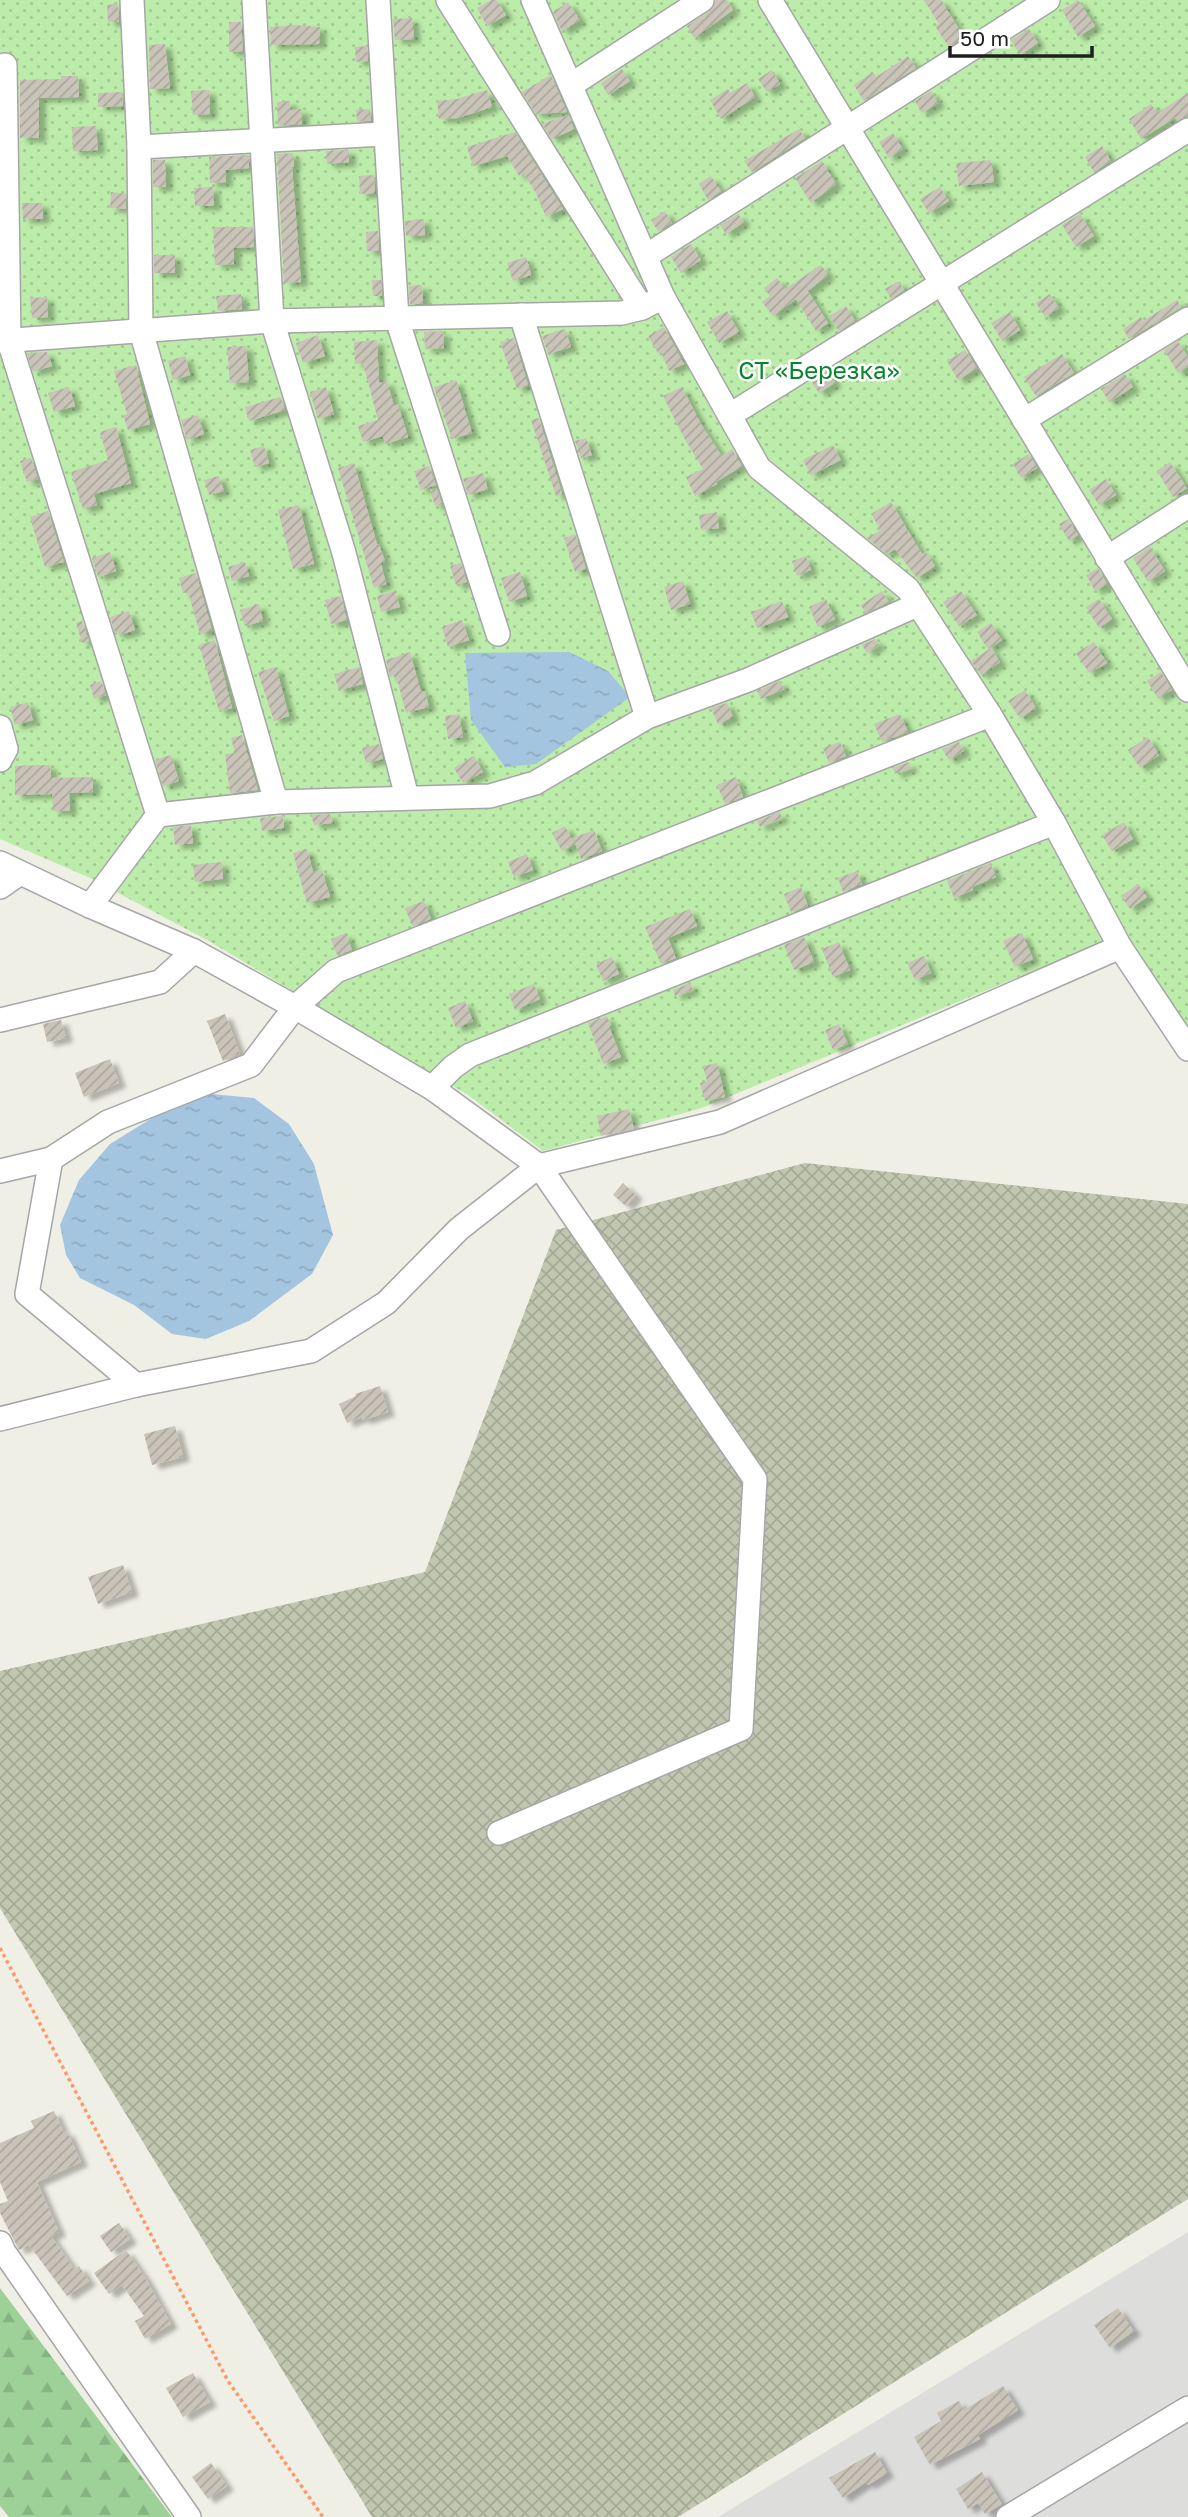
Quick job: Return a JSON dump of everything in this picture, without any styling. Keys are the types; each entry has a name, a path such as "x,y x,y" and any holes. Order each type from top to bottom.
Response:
{"street":[{"path":"132,0 139,147 141,331 276,802"},
{"path":"254,0 272,321 344,553 407,797"},
{"path":"378,0 397,319 498,634"},
{"path":"448,0 642,308"},
{"path":"533,0 663,297 759,468 908,589 990,715 1054,823 1120,947 1188,1049"},
{"path":"570,85 702,0"},
{"path":"770,0 1188,690"},
{"path":"646,256 1048,0"},
{"path":"5,65 5,341 158,815"},
{"path":"730,415 1188,130"},
{"path":"139,147 384,134"},
{"path":"5,341 272,321 622,313 642,308 663,297"},
{"path":"521,315 648,717"},
{"path":"1024,420 1188,319"},
{"path":"1107,558 1188,506"},
{"path":"90,906 158,815 276,802 490,796 535,783 648,717 748,680 917,605"},
{"path":"0,1171 51,1159 108,1122 251,1065 295,1007 336,971 990,715"},
{"path":"0,727 6,749 0,760"},
{"path":"432,1088 470,1055 1054,823"},
{"path":"0,887 10,868 194,951 432,1088 539,1166 755,1479 741,1729 499,1833"},
{"path":"0,1419 136,1385 312,1351 386,1303 459,1228 539,1166 720,1122 1120,947"},
{"path":"0,1020 160,982 194,951"},
{"path":"51,1159 27,1294 136,1385"},
{"path":"0,2243 189,2517"},
{"path":"1008,2517 1188,2408"}],"path":[{"path":"0,1948 228,2381 323,2517"}],"shaded area":[{"path":"805,1163 1188,1204 1188,2199 678,2517 372,2517 0,1908 0,1671 425,1572 556,1230"},
{"path":"1188,2232 1188,2517 718,2517"}],"green space":[{"name":"СТ «Березка»","path":"0,0 1188,0 1188,1040 1125,933 699,1109 543,1151 468,1095 207,940 88,877 0,839"},
{"path":"0,2288 172,2517 9,2517 0,2506"}],"water":[{"path":"569,652 608,671 630,697 536,764 505,767 471,720 465,653"},
{"path":"212,1094 254,1098 289,1124 314,1164 333,1235 312,1274 249,1321 206,1339 172,1334 134,1305 80,1278 66,1255 60,1225 79,1180 110,1144 160,1113"}],"building":[{"path":"491,0 497,0 506,15 487,26 477,8"},
{"path":"716,0 727,0 733,10 694,38 687,26 710,11"},
{"path":"924,0 941,0 964,37 949,47 935,26 939,24"},
{"path":"1078,0 1095,26 1078,37 1062,10"},
{"path":"568,2 580,20 562,31 553,12"},
{"path":"118,4 119,22 108,22 107,5"},
{"path":"412,18 414,39 395,40 393,19"},
{"path":"229,22 241,22 243,51 229,52"},
{"path":"270,27 320,27 319,44 271,45"},
{"path":"1029,29 1038,43 1020,55 1011,40"},
{"path":"165,44 170,88 150,89 149,45"},
{"path":"367,46 368,61 356,62 355,47"},
{"path":"908,56 916,68 864,101 854,85 873,72 876,77"},
{"path":"622,69 630,81 608,95 601,83"},
{"path":"772,70 780,84 767,92 758,79"},
{"path":"551,75 567,112 536,114 522,92"},
{"path":"61,76 78,76 79,97 39,98 39,138 20,138 20,80 61,79"},
{"path":"747,83 755,97 721,119 710,100 728,89 730,93"},
{"path":"209,90 210,114 193,115 191,91"},
{"path":"487,90 492,107 458,118 439,119 437,101 457,99"},
{"path":"931,91 938,103 922,113 915,101"},
{"path":"122,92 123,106 98,107 98,93"},
{"path":"1188,93 1188,116 1177,121 1175,118 1141,139 1129,119 1151,104 1157,113"},
{"path":"290,101 291,110 302,109 302,124 278,126 277,102"},
{"path":"370,109 371,121 357,121 356,110"},
{"path":"568,115 574,129 552,139 542,124"},
{"path":"96,126 98,150 73,151 72,127"},
{"path":"799,129 805,138 752,172 744,161"},
{"path":"515,132 563,209 546,217 536,193 523,173 519,176 507,156 473,166 467,147"},
{"path":"893,133 903,149 889,158 879,142"},
{"path":"1102,146 1111,161 1094,172 1085,157"},
{"path":"349,150 349,162 327,164 326,151"},
{"path":"293,153 301,282 284,283 277,154"},
{"path":"249,155 249,168 225,170 226,182 210,183 209,157"},
{"path":"153,160 165,160 166,187 153,187"},
{"path":"991,160 994,182 959,186 956,163"},
{"path":"822,161 836,184 811,203 795,178"},
{"path":"374,175 375,193 360,194 359,176"},
{"path":"711,176 721,191 708,200 699,184"},
{"path":"213,187 214,206 195,206 194,188"},
{"path":"940,187 949,201 929,213 920,199"},
{"path":"111,192 126,194 126,209 110,208"},
{"path":"22,203 42,203 43,219 23,219"},
{"path":"665,211 672,223 658,231 651,220"},
{"path":"738,214 744,222 726,234 720,225"},
{"path":"1080,214 1094,236 1076,247 1062,225"},
{"path":"424,219 425,235 406,236 405,221"},
{"path":"213,227 253,227 254,247 234,248 234,264 215,265"},
{"path":"378,231 379,251 367,251 366,232"},
{"path":"691,244 701,260 681,273 671,257"},
{"path":"154,255 175,255 175,273 154,273"},
{"path":"526,257 531,275 513,281 507,263"},
{"path":"821,265 828,275 808,291 828,323 816,331 796,299 773,316 762,302 770,296 764,288 777,278 785,289"},
{"path":"372,280 381,280 382,296 373,296"},
{"path":"899,281 904,290 891,299 885,289"},
{"path":"422,285 423,304 410,304 409,286"},
{"path":"241,294 242,309 218,311 216,296"},
{"path":"1050,294 1059,308 1045,317 1036,303"},
{"path":"47,297 48,317 32,318 30,298"},
{"path":"1177,300 1181,307 1129,339 1123,329 1141,317 1143,321"},
{"path":"846,306 855,321 839,331 829,316"},
{"path":"727,311 739,332 719,343 707,322"},
{"path":"1010,312 1020,330 1002,341 991,323"},
{"path":"664,327 684,364 669,371 661,352 658,353 648,336"},
{"path":"565,329 571,347 548,354 542,336"},
{"path":"443,331 444,348 425,349 424,332"},
{"path":"318,335 325,356 303,363 296,343"},
{"path":"514,338 528,385 517,389 500,342"},
{"path":"377,340 379,383 387,381 394,406 398,404 408,437 385,444 383,436 363,442 358,426 378,420 363,363 355,364 354,342"},
{"path":"1178,341 1188,357 1188,367 1178,373 1164,350"},
{"path":"246,346 249,382 230,383 227,347"},
{"path":"965,350 977,368 958,380 947,361"},
{"path":"47,352 52,366 33,372 27,353"},
{"path":"1062,354 1074,373 1036,396 1024,377"},
{"path":"185,356 190,375 173,380 168,361"},
{"path":"136,365 150,424 128,430 123,415 127,414 114,371"},
{"path":"827,371 835,383 819,393 811,381"},
{"path":"1125,374 1133,387 1109,402 1101,389"},
{"path":"456,380 472,433 452,439 434,387"},
{"path":"69,387 75,406 54,412 48,393"},
{"path":"326,387 334,414 318,419 310,392"},
{"path":"682,387 701,424 722,456 732,449 742,466 695,496 686,477 703,469 663,396"},
{"path":"281,397 285,410 249,421 245,407"},
{"path":"198,415 204,434 187,440 181,420"},
{"path":"539,418 562,494 556,496 531,420"},
{"path":"116,427 131,483 94,494 97,505 83,509 71,472 108,460 100,432"},
{"path":"586,438 592,455 581,458 575,441"},
{"path":"833,445 841,460 811,475 803,460"},
{"path":"264,446 269,463 255,467 250,450"},
{"path":"1029,454 1037,468 1021,478 1013,464"},
{"path":"31,458 38,479 27,482 20,461"},
{"path":"1170,462 1187,488 1173,497 1157,471"},
{"path":"354,463 377,544 385,561 381,563 386,584 374,588 338,468"},
{"path":"429,466 436,485 421,490 414,471"},
{"path":"483,473 488,489 468,495 463,479"},
{"path":"219,476 224,491 209,495 204,480"},
{"path":"1106,479 1116,495 1099,505 1089,490"},
{"path":"436,488 442,504 435,506 430,490"},
{"path":"891,502 922,554 926,552 935,566 917,578 895,549 887,554 867,538 881,530 871,514"},
{"path":"299,505 314,564 293,569 278,510"},
{"path":"48,511 64,562 45,567 30,517"},
{"path":"717,512 719,528 701,530 699,515"},
{"path":"1068,519 1078,535 1069,541 1059,524"},
{"path":"575,534 586,569 575,572 564,538"},
{"path":"1150,547 1165,571 1148,582 1133,558"},
{"path":"110,552 116,571 98,577 92,558"},
{"path":"806,556 811,570 797,576 792,561"},
{"path":"245,562 249,576 232,581 228,567"},
{"path":"461,563 467,582 456,585 450,566"},
{"path":"1098,568 1107,584 1095,591 1086,575"},
{"path":"520,572 527,596 509,602 501,578"},
{"path":"196,573 212,630 200,634 188,592 183,593 179,578"},
{"path":"683,581 690,604 671,610 664,587"},
{"path":"395,591 400,607 381,612 377,596"},
{"path":"882,591 889,602 866,613 861,605"},
{"path":"961,591 977,615 959,626 943,602"},
{"path":"341,596 347,620 331,624 325,600"},
{"path":"826,599 835,619 818,627 809,607"},
{"path":"1099,599 1112,619 1099,628 1086,607"},
{"path":"782,601 788,617 757,628 751,612"},
{"path":"259,604 263,621 245,626 240,610"},
{"path":"129,611 135,630 119,635 118,632 115,633 110,617"},
{"path":"462,620 469,640 448,647 442,627"},
{"path":"82,621 89,641 82,643 76,623"},
{"path":"991,623 1002,640 988,649 977,632"},
{"path":"875,639 879,645 867,653 862,645"},
{"path":"215,640 232,708 219,711 199,645"},
{"path":"1094,642 1107,663 1089,673 1076,653"},
{"path":"991,648 1000,662 981,675 971,661"},
{"path":"410,652 421,692 425,691 429,707 406,713 396,675 390,677 386,660"},
{"path":"276,667 289,716 274,721 258,672"},
{"path":"359,667 363,684 339,690 334,674"},
{"path":"1161,672 1172,690 1158,698 1147,681"},
{"path":"101,681 106,695 94,699 90,685"},
{"path":"780,681 784,689 761,699 757,691"},
{"path":"1025,690 1036,708 1020,718 1008,701"},
{"path":"28,702 33,720 15,725 10,707"},
{"path":"727,703 733,717 718,724 711,708"},
{"path":"459,714 463,737 448,739 445,716"},
{"path":"900,714 908,732 882,742 874,724"},
{"path":"242,735 258,790 230,793 225,754 235,753 231,738"},
{"path":"1148,737 1159,755 1140,768 1128,750"},
{"path":"840,742 846,756 829,763 823,748"},
{"path":"959,742 964,751 949,760 942,749"},
{"path":"379,744 383,759 366,763 362,748"},
{"path":"171,755 179,781 163,786 155,760"},
{"path":"474,756 483,772 463,783 454,768"},
{"path":"909,762 911,768 895,774 893,768"},
{"path":"50,765 51,778 93,777 93,792 69,793 70,811 53,811 52,794 15,795 15,766"},
{"path":"736,777 743,797 725,804 717,785"},
{"path":"780,812 782,818 760,827 757,821"},
{"path":"330,814 333,823 314,825 311,815"},
{"path":"283,816 284,828 262,831 260,818"},
{"path":"1124,822 1133,839 1112,851 1102,835"},
{"path":"191,825 193,843 175,845 173,827"},
{"path":"565,826 575,844 562,851 552,833"},
{"path":"594,830 602,851 581,859 573,838"},
{"path":"307,849 313,872 322,870 330,897 307,903 293,853"},
{"path":"527,854 533,870 514,877 508,862"},
{"path":"222,862 223,879 195,882 193,865"},
{"path":"990,863 996,877 954,898 947,881"},
{"path":"857,871 862,884 843,892 838,878"},
{"path":"1138,884 1147,897 1130,909 1121,896"},
{"path":"801,887 808,906 791,912 784,894"},
{"path":"424,901 431,919 412,926 405,908"},
{"path":"690,909 697,926 668,938 676,958 661,964 645,927"},
{"path":"346,933 352,950 337,955 331,939"},
{"path":"1022,933 1033,959 1015,967 1003,941"},
{"path":"804,937 814,962 794,970 784,945"},
{"path":"839,942 850,970 833,977 822,949"},
{"path":"924,956 931,973 915,980 907,963"},
{"path":"612,957 619,974 603,981 596,964"},
{"path":"690,983 693,990 675,996 673,990"},
{"path":"534,984 540,999 515,1010 509,994"},
{"path":"465,1001 473,1021 456,1028 448,1008"},
{"path":"225,1014 240,1054 223,1061 207,1021"},
{"path":"607,1016 621,1057 603,1064 588,1023"},
{"path":"61,1020 66,1038 47,1042 43,1024"},
{"path":"839,1024 848,1044 833,1050 825,1030"},
{"path":"110,1059 119,1083 84,1097 75,1073"},
{"path":"717,1063 725,1097 705,1101 700,1083 707,1081 703,1066"},
{"path":"629,1109 634,1129 601,1136 597,1116"},
{"path":"623,1183 636,1195 626,1206 613,1195"},
{"path":"380,1386 388,1412 347,1423 339,1404 356,1396 355,1394"},
{"path":"175,1426 183,1457 152,1465 144,1434"},
{"path":"123,1565 132,1592 98,1604 88,1577"},
{"path":"54,2111 64,2133 67,2131 81,2162 37,2182 59,2232 51,2236 74,2269 79,2266 89,2281 67,2296 29,2245 19,2250 0,2213 0,2204 8,2201 0,2182 0,2143 34,2128 31,2121"},
{"path":"119,2223 130,2239 111,2252 100,2236"},
{"path":"126,2250 171,2324 145,2339 135,2321 144,2316 122,2285 109,2294 94,2273"},
{"path":"1118,2308 1134,2331 1110,2348 1094,2325"},
{"path":"193,2373 210,2402 183,2417 166,2388"},
{"path":"1003,2386 1018,2410 978,2435 980,2439 930,2465 914,2437 941,2421 937,2413 959,2401 964,2410"},
{"path":"875,2452 887,2473 868,2485 866,2482 843,2498 829,2478"},
{"path":"211,2463 227,2486 208,2499 192,2477"},
{"path":"982,2472 1002,2504 985,2514 978,2503 968,2509 956,2489"}]}
